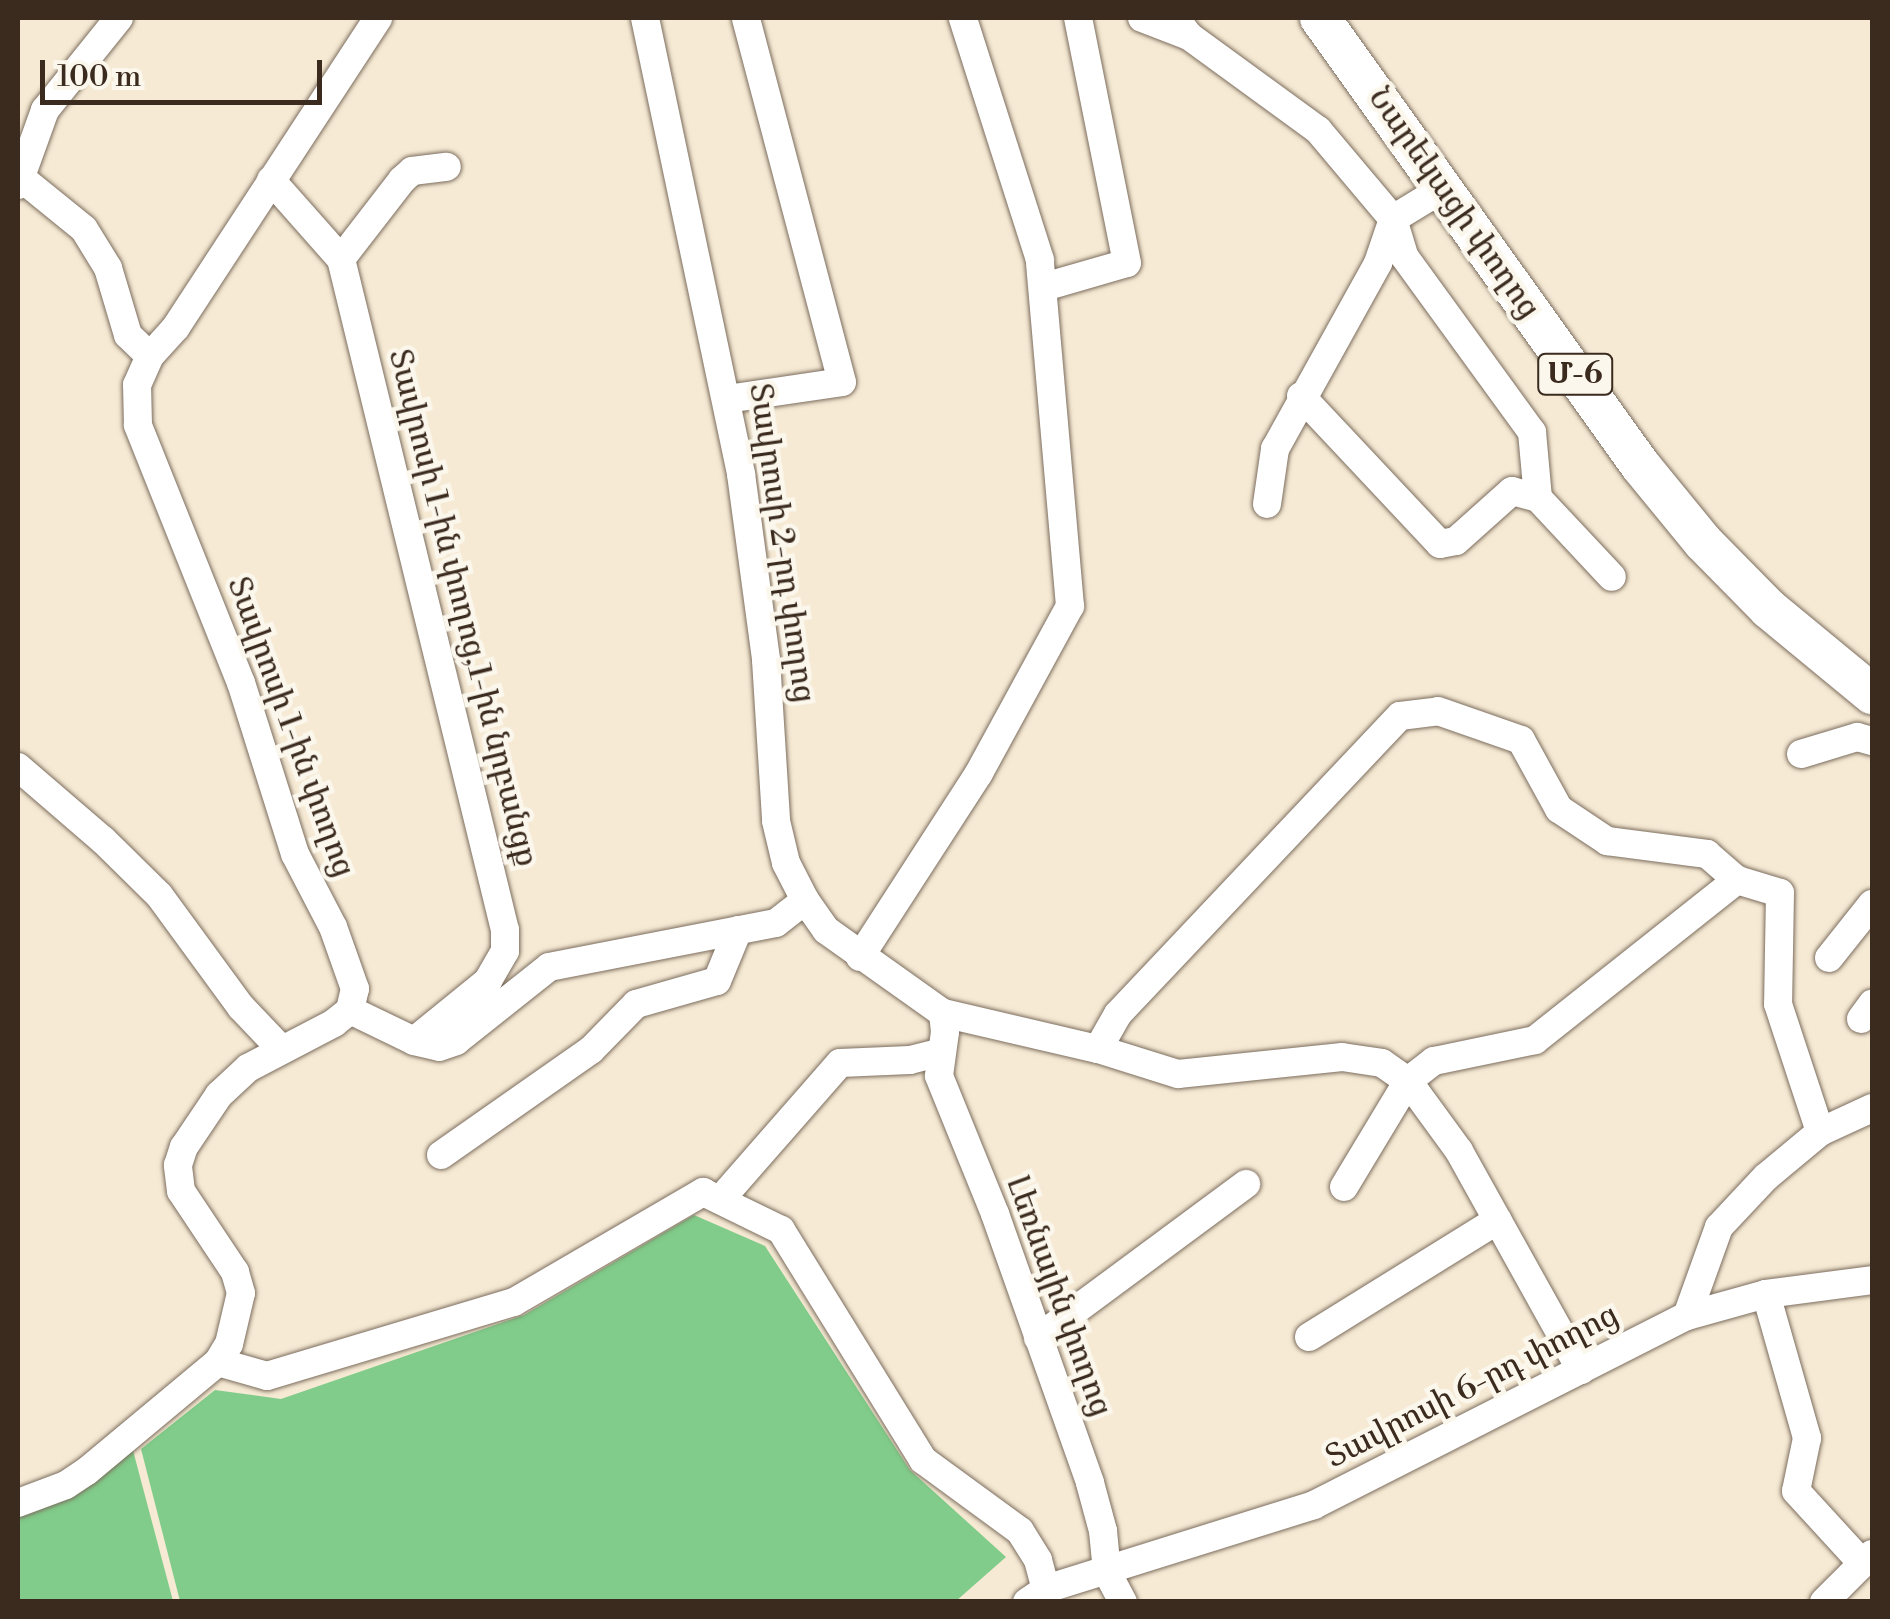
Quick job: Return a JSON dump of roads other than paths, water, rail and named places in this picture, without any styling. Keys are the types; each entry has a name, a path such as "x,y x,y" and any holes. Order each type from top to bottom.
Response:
{"highway":[{"name":"Նարեկացի փողոց","path":"1320,18 1640,464 1702,542 1769,608 1872,694"}],"street":[{"path":"120,18 45,110 19,181 84,228 108,268 128,335 150,356"},
{"name":"Տավրոսի 1-ին փողոց","path":"350,1010 355,989 346,957 294,854 241,682 138,425 137,386 150,356 176,327 378,18"},
{"name":"Տավրոսի 2-րդ փողոց","path":"645,18 727,398 759,596 774,748 776,821 786,862 826,930 943,1013"},
{"path":"727,398 842,382 746,18"},
{"path":"860,957 979,773 1070,606 1040,260 963,18"},
{"path":"1044,287 1127,263 1078,18"},
{"path":"1142,18 1182,27 1318,130 1393,219 1404,256 1532,432 1538,498"},
{"path":"341,259 402,180 412,172 447,167"},
{"name":"Տավրոսի 1-ին փողոց,1-ին նրբանցք","path":"271,180 341,259 505,930 505,951 488,980 414,1041"},
{"path":"1267,504 1276,449 1301,396 1378,264 1393,219 1444,188"},
{"path":"1301,396 1440,544 1456,541 1512,492 1538,498 1612,577"},
{"path":"1098,1049 1118,1014 1400,716 1438,711 1521,740 1558,809 1606,841 1708,854 1736,880 1780,893 1778,1004 1820,1132"},
{"path":"1801,754 1857,737 1872,740"},
{"path":"18,767 104,840 159,895 241,1007 282,1050"},
{"path":"1344,1186 1408,1082 1434,1061 1535,1040 1736,880"},
{"path":"18,1504 66,1485 218,1362 238,1319 241,1293 235,1272 180,1191 178,1165 194,1127 219,1095 248,1068 350,1010 414,1041 439,1047 456,1041 549,967 776,924 805,900"},
{"path":"1829,958 1872,904"},
{"path":"441,1155 590,1050 636,1004 717,981 738,930"},
{"path":"943,1013 1098,1049 1178,1074 1342,1058 1382,1063 1408,1082 1459,1151 1581,1370"},
{"name":"Լեռնային փողոց","path":"943,1013 946,1032 939,1076 995,1214 1090,1484 1103,1531 1106,1572 1122,1602"},
{"path":"720,1200 840,1063 910,1060 940,1052"},
{"path":"1687,1316 1719,1227 1766,1177 1820,1132 1872,1108"},
{"path":"1038,1338 1246,1184"},
{"path":"218,1362 267,1376 514,1302 703,1192 781,1230 923,1460 1020,1531 1038,1560 1037,1595"},
{"path":"1309,1338 1498,1220"},
{"name":"Տավրոսի 6-րդ փողոց","path":"1037,1595 1314,1505 1687,1316 1766,1294 1872,1280"},
{"path":"1766,1294 1806,1438 1796,1491 1868,1559 1824,1602"}]}
